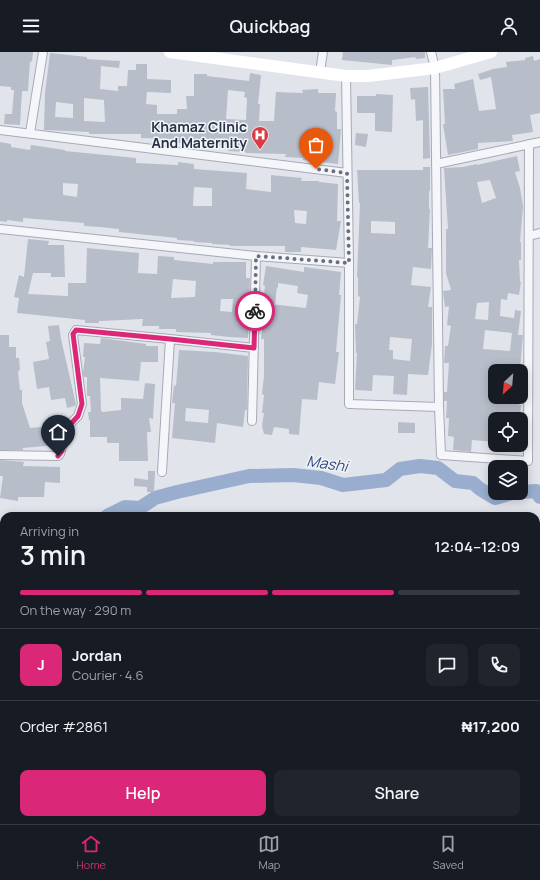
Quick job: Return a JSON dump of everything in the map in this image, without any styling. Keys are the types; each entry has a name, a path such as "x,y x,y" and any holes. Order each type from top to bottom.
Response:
{"street":[{"path":"30,133 43,52"},
{"path":"178,52 346,76 368,76 435,68 491,52"},
{"path":"320,72 323,52"},
{"path":"431,52 435,68 439,407 441,454 528,461 529,144"},
{"path":"346,76 349,263 349,404 439,407"},
{"path":"0,130 347,173"},
{"path":"436,164 540,142"},
{"path":"0,229 256,256 349,263"},
{"path":"529,236 540,233"},
{"path":"252,422 256,256"},
{"path":"0,455 58,456 60,454 69,426 78,416 82,404 73,334 76,330 254,348"},
{"path":"162,472 170,339"}],"building":[{"path":"0,52 33,52 32,62 30,61 28,91 22,91 20,125 4,124 5,114 12,114 14,90 11,90 11,87 0,86"},
{"path":"343,52 425,52 425,58 416,59 415,57 392,60 392,65 342,60"},
{"path":"50,53 87,57 87,59 120,61 119,68 101,66 100,89 118,91 118,86 127,86 128,70 136,70 136,64 147,64 147,79 171,80 171,93 147,92 146,104 157,105 157,114 177,114 177,109 187,109 186,96 194,96 194,74 207,74 207,76 249,81 250,73 261,75 258,104 260,104 259,121 274,121 276,92 303,93 302,90 318,89 318,93 336,93 335,111 337,112 337,129 341,129 338,164 303,160 303,158 285,157 286,154 228,151 229,146 207,144 207,146 193,145 193,143 176,143 176,139 141,138 141,134 89,134 89,132 44,130 45,93","holes":["228,90 245,92 244,97 247,98 246,120 226,119","84,98 104,100 105,122 84,121","56,102 73,104 73,118 55,117"]},
{"path":"533,56 534,61 540,59 540,113 530,115 533,132 512,135 513,141 478,143 478,149 448,155 443,124 445,124 443,89 455,89 454,84 473,79 479,111 496,109 491,77 480,80 478,74 493,69 507,67 506,62 525,60 525,58"},
{"path":"428,87 430,158 423,159 423,120 416,121 415,99 411,100 410,88"},
{"path":"376,94 393,95 392,132 375,131 375,113 357,113 357,96 376,96"},
{"path":"356,133 368,134 366,147 355,145"},
{"path":"0,142 11,144 11,147 30,150 31,145 65,151 136,158 136,163 178,165 178,162 194,164 194,169 247,173 246,189 271,192 271,175 302,178 301,181 319,181 338,184 337,221 341,221 336,250 301,247 301,252 285,252 285,246 230,246 194,242 177,240 177,238 119,232 119,229 84,226 84,223 23,218 23,222 7,220 7,222 0,221","holes":["63,183 78,184 77,197 63,195","194,187 212,188 212,206 193,206","294,210 307,211 306,224 295,223"]},
{"path":"517,156 520,171 515,172 520,188 523,206 520,242 521,260 519,260 521,282 519,295 508,293 507,300 501,299 500,316 514,318 515,310 521,311 518,335 523,335 520,364 488,364 488,404 517,404 521,405 520,412 488,412 488,441 472,440 471,452 453,450 454,437 448,436 449,418 446,418 447,401 444,401 444,392 447,392 449,363 444,363 445,346 448,346 451,326 447,325 449,306 445,307 443,291 451,290 446,273 446,229 448,229 444,168 463,167","holes":["490,180 496,198 482,203 477,182","489,302 488,320 475,319 477,303","485,330 512,333 510,351 483,349"]},
{"path":"423,167 430,167 428,248 432,248 431,269 413,267 411,285 431,287 428,307 432,307 432,344 428,375 408,374 407,395 393,394 394,376 373,375 372,391 355,390 357,353 355,324 357,324 360,297 358,296 357,277 360,203 357,170 423,170","holes":["371,221 395,222 395,234 371,233","390,337 412,339 410,361 393,359 393,350 389,350"]},
{"path":"28,239 49,241 48,245 64,245 65,277 51,277 51,273 33,273 28,294 68,296 68,283 86,283 87,248 139,253 138,273 157,274 158,256 174,257 174,260 213,264 213,262 246,262 246,278 250,278 248,338 211,335 211,333 176,332 176,329 159,329 159,326 142,326 143,319 85,323 85,320 17,313 19,298 14,297 19,275 24,277","holes":["173,279 196,281 195,297 171,298","221,299 233,299 232,312 220,311"]},
{"path":"266,266 304,272 304,267 341,272 339,295 341,295 336,352 339,352 335,384 319,382 317,400 302,399 299,435 289,434 289,429 274,427 272,435 264,434 262,426 264,413 262,413 264,395 262,394 264,376 264,339 261,339 263,323 268,323 270,304 306,308 308,295 297,293 298,286 278,283 275,304 263,303 265,286 263,285"},
{"path":"59,325 76,404 75,406 67,408 65,398 51,400 49,387 37,389 33,362 49,359 46,342 50,341 48,326"},
{"path":"0,335 9,335 9,347 16,347 16,358 19,358 20,370 18,371 20,390 22,390 22,403 30,428 41,427 41,432 58,430 59,440 57,445 23,448 23,450 0,450"},
{"path":"101,338 146,344 146,346 158,346 158,362 141,362 139,381 100,378 101,411 103,412 121,410 121,398 143,399 145,383 155,384 153,419 149,418 151,432 147,432 148,461 119,461 119,443 107,443 107,437 90,437 90,420 88,412 91,412 90,396 87,396 87,377 84,377 83,373 85,357 83,357 84,343 100,344"},
{"path":"179,350 248,356 247,410 245,410 243,427 217,423 215,443 172,438 175,403 172,403 174,385 176,386","holes":["186,408 209,410 208,423 185,421"]},
{"path":"398,422 415,423 415,433 398,433"},
{"path":"0,460 24,462 23,466 60,467 60,483 45,482 44,497 18,497 18,501 0,498 3,476 0,476"},
{"path":"148,471 155,471 154,492 147,492 147,487 134,486 134,478 148,480"}],"waterway":[{"name":"Mashi","path":"115,512 125,507 140,508 155,498 177,492 249,476 293,475 321,478 343,485 386,480 400,469 420,466 438,468 455,481 473,483 488,494"},
{"name":"Mashi","path":"528,492 536,491 540,497"}],"way so far":[{"path":"255,311 256,256 349,263 347,173 316,169"}],"place":[{"name":"Khamaz Clinic And Maternity","path":"260,150"}],"route":[{"path":"58,456 62,451 67,429 78,416 82,404 73,334 76,330 254,348 255,311"}]}
